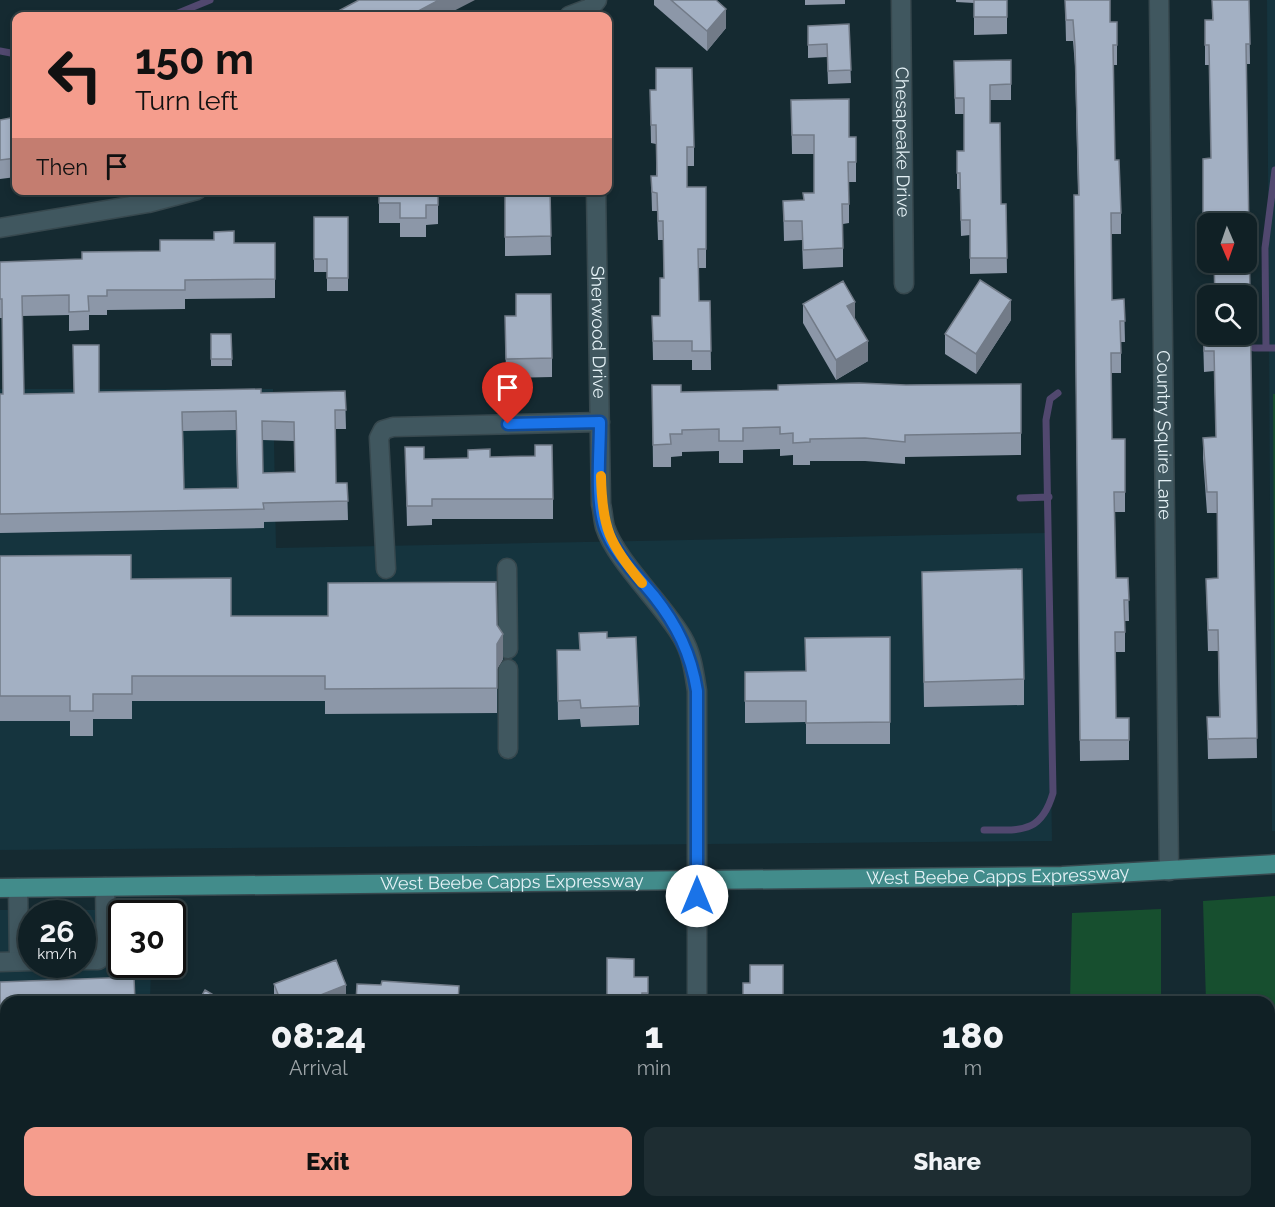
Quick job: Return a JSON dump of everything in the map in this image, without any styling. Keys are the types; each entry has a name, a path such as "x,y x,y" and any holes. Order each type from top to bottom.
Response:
{"main road":[{"name":"West Beebe Capps Expressway","path":"9,888 1062,876 1275,864"}],"street":[{"name":"Chesapeake Drive","path":"902,0 904,284"},
{"name":"Country Squire Lane","path":"1159,0 1169,871"},
{"path":"0,228 148,203 178,195"},
{"name":"Sherwood Drive","path":"596,195 602,504 606,528 628,566 655,597 683,638 693,663 697,691 697,996"},
{"path":"386,569 379,438 383,430 393,427 600,422"},
{"path":"507,568 508,648"},
{"path":"508,669 508,749"},
{"path":"96,960 106,954 105,887"},
{"path":"9,888 18,929"},
{"path":"0,962 18,961"}],"shaded area":[{"path":"1267,0 1275,0 1275,831 1272,831"},
{"path":"0,389 273,389 276,548 1047,533 1052,841 0,850"},
{"path":"0,910 18,910 18,978 96,978 96,910 108,910 108,978 151,978 150,996 0,996"}],"green space":[{"path":"1273,394 1275,394 1275,740"},
{"path":"1275,896 1275,996 1206,996 1203,901"},
{"path":"1161,909 1161,996 1070,996 1072,913"}],"building":[{"path":"359,0 439,0 416,12 336,12"},
{"path":"671,0 716,0 726,9 707,31"},
{"path":"974,0 1007,0 1007,17 974,17"},
{"path":"1065,0 1110,0 1110,22 1117,22 1117,45 1113,45 1115,160 1119,160 1121,213 1111,213 1112,300 1124,299 1125,321 1120,321 1121,353 1111,353 1112,439 1125,439 1125,492 1114,492 1116,578 1128,578 1129,600 1124,600 1125,632 1115,632 1116,718 1129,718 1129,740 1080,740 1074,195 1079,195 1075,46 1073,20 1066,20"},
{"path":"1212,0 1249,0 1250,44 1246,44 1249,213 1203,213 1203,159 1211,158 1209,45 1205,45 1205,20 1213,20"},
{"path":"849,24 851,70 828,71 827,44 808,45 808,26"},
{"path":"1011,60 1011,84 990,85 990,123 1000,123 1001,204 1006,204 1007,258 970,258 970,220 961,220 960,173 957,173 957,151 964,151 964,98 955,98 954,61"},
{"path":"656,68 692,68 694,147 687,147 687,187 706,187 706,249 698,249 699,301 710,301 711,351 692,351 692,341 653,341 652,316 660,316 660,278 664,278 663,221 658,221 657,193 652,192 651,176 657,176 656,125 651,125 650,90 656,90"},
{"path":"849,99 849,137 856,137 856,162 848,162 849,204 842,204 843,248 803,250 802,221 784,221 783,201 804,200 803,193 814,193 814,135 792,135 791,100"},
{"path":"12,118 12,158 0,160 0,120"},
{"path":"379,195 438,195 438,205 426,205 426,218 400,218 400,203 379,203"},
{"path":"505,195 550,195 551,236 505,237"},
{"path":"314,217 348,217 348,278 327,278 327,259 314,259"},
{"path":"234,231 234,243 275,243 275,279 185,280 185,290 107,290 107,296 88,296 89,311 69,312 69,295 22,296 24,394 74,393 73,345 99,345 99,392 261,389 261,393 345,391 346,410 335,410 336,483 347,483 348,501 263,503 264,509 0,514 0,394 3,394 0,262 82,259 82,252 160,251 160,240 214,240 214,232","holes":["236,411 238,488 184,489 182,412","262,421 294,422 295,472 263,473"]},
{"path":"1214,273 1250,273 1250,285 1215,285"},
{"path":"980,280 1011,300 976,354 945,334"},
{"path":"843,281 855,302 847,306 868,341 836,360 803,304"},
{"path":"516,294 551,294 552,358 506,359 505,316 516,316"},
{"path":"211,334 231,334 232,359 211,359"},
{"path":"1204,345 1251,345 1257,738 1208,739 1207,717 1220,717 1218,630 1208,630 1206,579 1218,578 1217,492 1207,492 1203,438 1216,437 1214,351 1204,351"},
{"path":"1021,384 1021,433 905,435 905,442 865,438 810,439 810,442 793,443 793,433 780,434 780,427 743,428 743,441 719,441 719,429 682,430 682,434 670,434 671,444 653,445 652,385 681,385 681,392 778,390 778,385"},
{"path":"535,445 552,445 553,499 432,499 432,506 407,506 405,447 424,447 424,459 468,458 468,450 490,449 490,457 535,456"},
{"path":"131,555 131,579 231,578 231,616 328,616 328,583 496,582 497,625 503,634 497,644 497,688 325,689 325,676 132,676 132,694 93,694 93,711 70,711 70,696 0,696 0,556"},
{"path":"1022,569 1024,679 924,682 922,572"},
{"path":"607,632 607,638 636,637 639,706 581,708 580,700 558,701 557,650 580,650 579,633"},
{"path":"890,637 890,722 806,723 806,701 745,701 745,672 806,671 805,638"},
{"path":"607,958 634,959 634,977 648,977 648,993 642,993 642,996 607,996"},
{"path":"336,960 346,985 318,996 279,996 274,984"},
{"path":"750,965 783,965 783,996 743,996 743,983 750,983"},
{"path":"134,978 135,996 0,996 0,982"},
{"path":"382,981 459,986 458,996 356,996 357,984 381,985"},
{"path":"205,990 215,996 202,996"}],"waterway":[{"path":"181,12 210,0"},
{"path":"0,51 12,53"},
{"path":"1266,348 1265,248 1275,170"},
{"path":"1254,348 1275,348"},
{"path":"984,830 1019,829 1036,823 1048,806 1053,793 1046,420 1050,399 1058,393"},
{"path":"1020,498 1049,497"}],"slow traffic":[{"path":"601,476 606,528 628,566 642,583"}],"route":[{"path":"508,424 600,422 602,504 606,528 628,566 655,597 683,638 693,663 697,691 697,896"}]}
